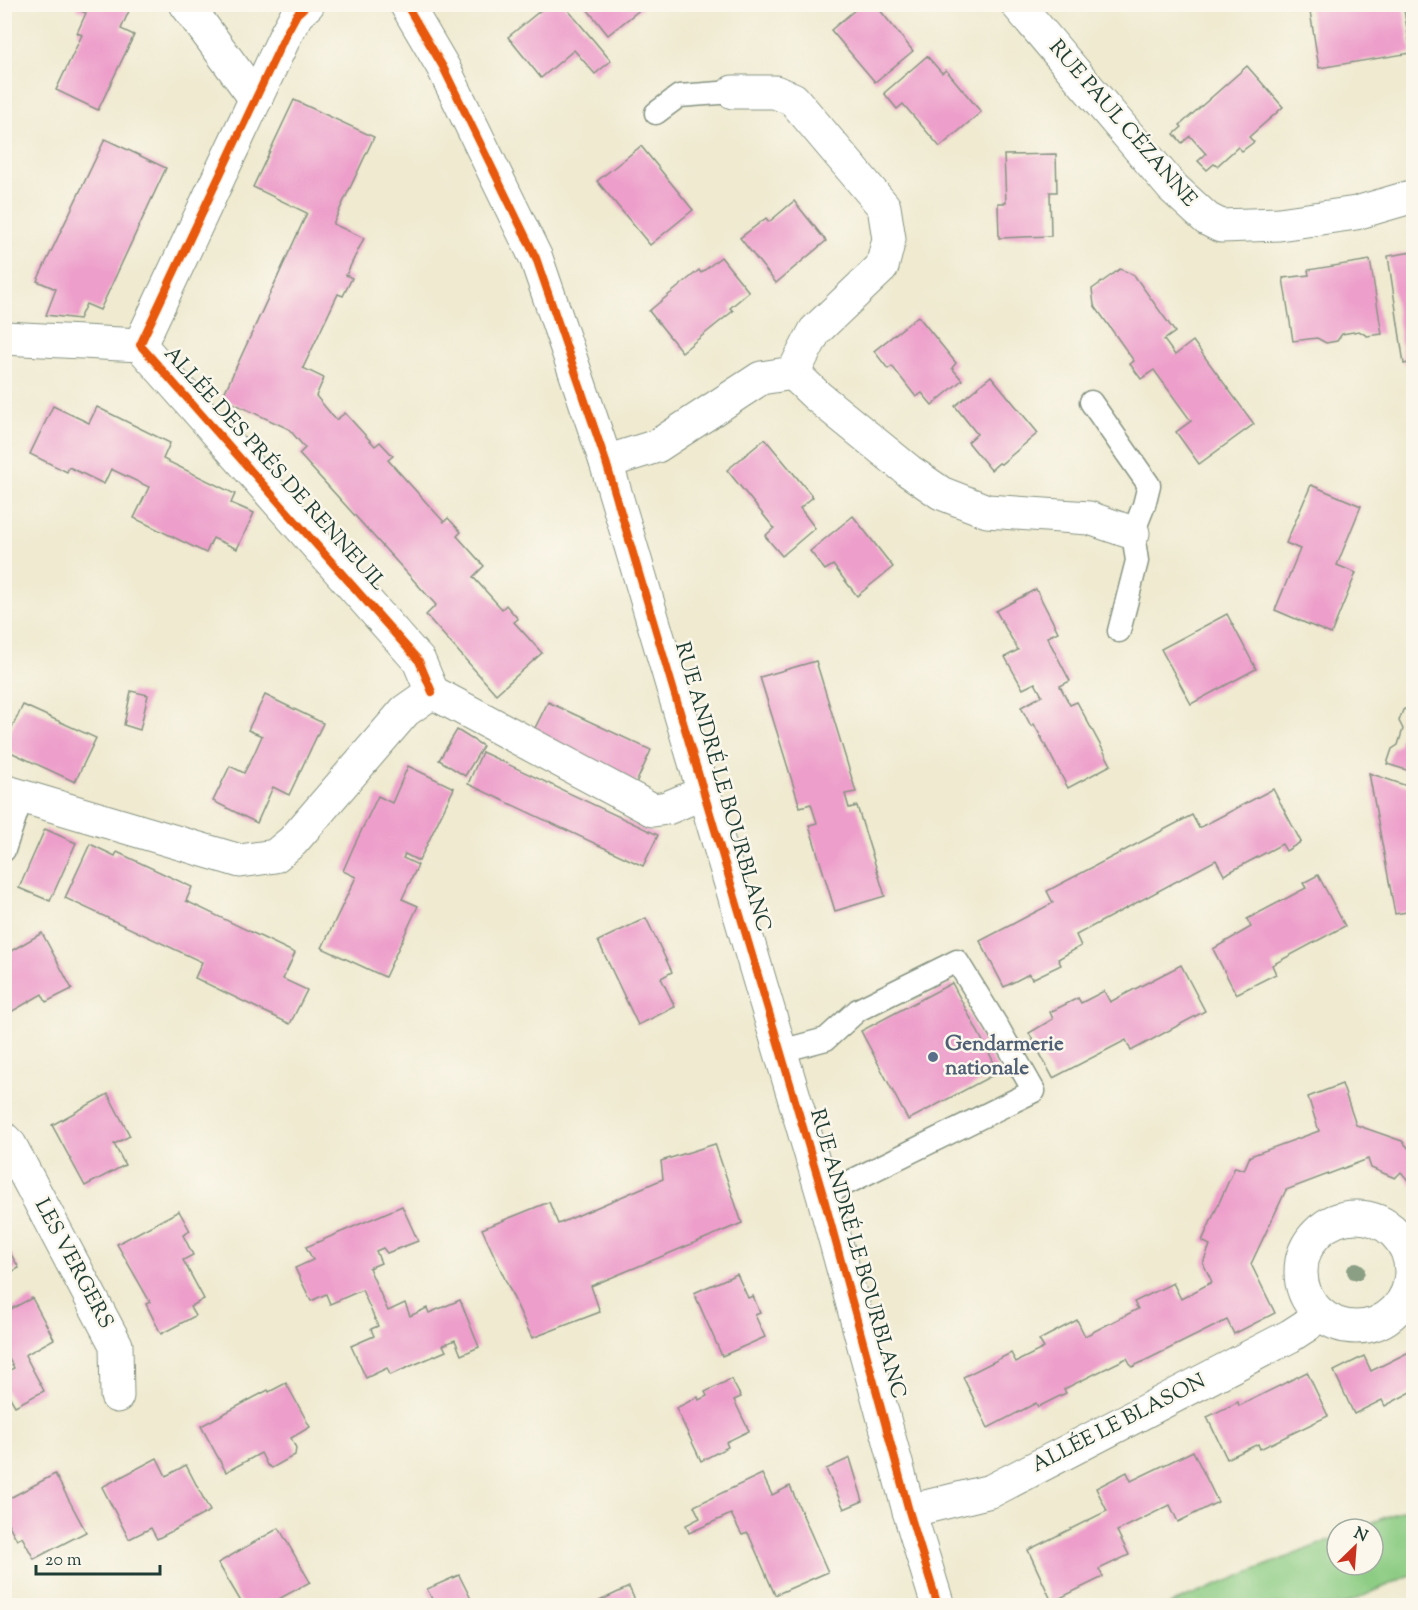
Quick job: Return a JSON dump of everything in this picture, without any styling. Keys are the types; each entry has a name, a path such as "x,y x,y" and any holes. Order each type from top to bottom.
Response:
{"street":[{"path":"186,4 255,99"},
{"name":"RUE ANDRÉ LE BOURBLANC","path":"406,4 443,67 536,258 606,462 823,1195 909,1511 938,1605"},
{"name":"RUE PAUL CÉZANNE","path":"1017,4 1172,187 1207,219 1221,226 1279,224 1356,213 1413,196"},
{"name":"ALLÉE DES PRÉS DE RENNEUIL","path":"299,8 140,345 419,661 432,692"},
{"path":"733,92 775,92 793,99 884,207 890,239 882,267 815,331 793,373"},
{"path":"4,338 140,345"},
{"path":"606,462 657,446 761,378 793,373"},
{"path":"793,373 817,396 909,471 940,493 987,511 1089,518 1133,533"},
{"path":"13,793 240,861 275,856 294,841 405,711 432,692 653,810 667,808 705,792"},
{"name":"LES VERGERS","path":"4,1139 10,1145 116,1345 117,1396"},
{"path":"1354,1216 1372,1219 1408,1236 1411,1276 1407,1293 1398,1308 1384,1319 1368,1326 1350,1326 1332,1322 1318,1312 1306,1297 1301,1279 1301,1261 1308,1244 1320,1230 1336,1220 1354,1216"},
{"name":"ALLÉE LE BLASON","path":"909,1511 991,1491 1290,1336 1307,1325 1318,1312"}],"lane":[{"path":"657,113 679,96 733,92"},
{"path":"1091,402 1149,485 1133,533 1137,561 1119,631"},
{"path":"4,850 13,793"},
{"path":"781,1051 826,1039 858,1010 957,962 997,1026 1034,1092 823,1195"}],"green space":[{"path":"1413,1506 1413,1574 1343,1605 1168,1605 1325,1542 1325,1577 1385,1577 1385,1517"}],"building":[{"path":"78,4 132,4 121,29 134,35 98,110 56,90 82,35 77,33 86,13 76,9"},
{"path":"536,4 563,4 611,61 595,74 574,50 541,78 508,37 541,10"},
{"path":"583,4 647,4 608,35"},
{"path":"862,4 875,4 913,51 875,82 831,30"},
{"path":"1310,4 1403,4 1411,53 1319,68"},
{"path":"927,56 942,73 946,70 981,112 940,147 903,104 897,109 884,93"},
{"path":"1247,66 1283,107 1249,137 1254,142 1242,151 1238,147 1217,166 1214,164 1207,170 1198,161 1206,154 1190,136 1182,143 1174,134 1182,127 1180,125"},
{"path":"294,100 374,137 333,224 364,238 346,275 352,278 343,296 338,294 303,368 324,378 316,396 336,420 345,413 375,446 380,442 393,456 388,460 444,522 448,518 461,532 457,536 484,566 473,577 502,609 506,605 518,619 514,622 542,653 496,694 426,615 436,605 299,454 305,448 289,429 222,398 307,213 253,187"},
{"path":"105,139 166,168 100,310 86,304 79,319 46,315 56,289 37,281"},
{"path":"641,146 693,210 650,245 597,181"},
{"path":"1056,154 1057,192 1050,192 1051,236 999,238 998,203 1006,203 1004,155"},
{"path":"794,201 826,241 776,283 740,238 766,218 769,222"},
{"path":"1413,252 1413,362 1404,364 1388,256"},
{"path":"721,257 749,292 730,308 733,311 682,352 649,311 699,270 701,273"},
{"path":"1370,260 1382,334 1367,336 1359,331 1342,334 1337,341 1326,343 1317,338 1293,341 1283,278 1309,275 1308,270"},
{"path":"1120,269 1134,275 1175,332 1164,340 1175,355 1193,341 1254,424 1199,464 1176,432 1191,421 1154,370 1141,379 1130,364 1134,361 1094,305 1092,289"},
{"path":"918,316 956,363 952,368 962,380 932,405 922,393 916,397 892,366 888,369 874,351"},
{"path":"991,376 1038,433 991,470 968,442 977,434 955,406"},
{"path":"53,406 89,423 97,407 170,443 163,459 235,494 231,503 254,513 237,549 213,538 206,553 134,518 149,487 111,469 104,484 69,467 67,472 30,454"},
{"path":"765,439 813,497 800,508 815,528 782,556 765,536 774,528 727,470"},
{"path":"1311,485 1361,506 1337,565 1356,573 1331,634 1275,610 1300,549 1286,543"},
{"path":"853,516 893,567 857,596 833,565 825,570 810,551"},
{"path":"1036,589 1058,632 1047,637 1070,681 1060,686 1070,705 1077,702 1111,765 1068,788 1034,724 1031,726 1021,707 1042,696 1035,683 1023,689 1005,657 1018,650 996,611"},
{"path":"1227,614 1256,669 1191,704 1161,649"},
{"path":"816,661 856,792 845,794 849,808 857,806 885,896 835,911 809,825 817,823 811,804 800,807 760,677"},
{"path":"131,691 148,695 140,730 124,725"},
{"path":"265,695 323,723 289,795 273,787 257,823 213,801 230,766 244,773 254,754 262,736 248,730"},
{"path":"1413,698 1413,772 1387,764 1392,749 1398,745 1403,729 1399,721 1403,710 1410,706"},
{"path":"548,702 651,750 636,783 532,734"},
{"path":"23,705 96,738 75,782 4,749 4,744"},
{"path":"457,730 483,746 465,776 439,760"},
{"path":"482,752 658,835 643,866 468,784"},
{"path":"408,766 454,788 419,861 405,854 403,858 418,865 402,899 418,906 385,977 322,948 356,877 343,871 353,848 378,796 392,803"},
{"path":"1369,773 1413,788 1413,911 1395,914"},
{"path":"1273,789 1301,842 1286,851 1282,844 1224,875 1216,860 1076,935 1081,946 1058,959 1061,965 1032,979 1029,974 1004,987 980,941 1053,903 1047,891 1192,815 1199,828"},
{"path":"45,829 76,843 50,901 19,888"},
{"path":"90,844 115,856 117,852 192,887 186,901 295,953 283,979 307,990 290,1024 195,978 202,962 65,898"},
{"path":"1318,875 1345,926 1272,965 1276,974 1236,994 1213,949 1251,927 1247,919 1306,888 1303,883"},
{"path":"646,918 672,972 661,978 675,1007 638,1025 598,941"},
{"path":"42,933 72,989 46,1002 42,994 4,1016 4,955"},
{"path":"1181,965 1205,1011 1131,1051 1126,1040 1053,1078 1029,1033 1053,1019 1050,1012 1078,998 1081,1003 1104,991 1110,1002"},
{"path":"952,983 999,1072 908,1120 861,1031"},
{"path":"1342,1084 1356,1125 1402,1141 1413,1151 1413,1186 1401,1172 1395,1178 1371,1168 1368,1159 1286,1190 1251,1264 1275,1313 1234,1334 1227,1320 1132,1367 1127,1358 1064,1389 1066,1393 1038,1407 1036,1403 988,1428 963,1377 1011,1353 1016,1362 1044,1348 1039,1340 1077,1320 1085,1336 1138,1309 1134,1302 1173,1283 1181,1299 1212,1282 1203,1263 1210,1245 1202,1241 1235,1167 1244,1170 1250,1156 1319,1131 1308,1097"},
{"path":"108,1094 130,1136 114,1144 125,1165 85,1186 52,1125"},
{"path":"715,1144 742,1223 591,1286 600,1312 532,1338 482,1229 549,1202 558,1224 663,1179 661,1161"},
{"path":"402,1206 418,1241 387,1253 383,1248 376,1251 381,1263 369,1268 388,1311 405,1303 410,1316 427,1308 429,1313 460,1300 479,1347 461,1355 455,1340 443,1345 446,1351 390,1375 387,1368 366,1378 351,1346 374,1336 371,1329 378,1326 362,1290 330,1304 326,1294 311,1301 295,1268 313,1260 306,1247"},
{"path":"179,1211 190,1231 183,1235 193,1255 183,1260 204,1299 190,1307 195,1316 161,1334 146,1304 150,1302 117,1244"},
{"path":"4,1242 19,1268 4,1276"},
{"path":"737,1274 748,1298 753,1296 760,1313 755,1315 765,1337 722,1356 694,1293"},
{"path":"4,1297 11,1309 32,1298 54,1339 25,1355 44,1391 15,1406 4,1387 4,1373 14,1368 4,1350"},
{"path":"1413,1350 1413,1391 1385,1406 1382,1400 1354,1414 1334,1371 1364,1356 1371,1371"},
{"path":"1307,1372 1328,1416 1260,1449 1258,1444 1227,1459 1207,1417 1238,1402 1239,1406"},
{"path":"731,1379 741,1397 734,1400 749,1431 726,1442 728,1447 701,1461 676,1408 698,1397 699,1400 707,1396 705,1392"},
{"path":"286,1383 310,1427 291,1438 296,1448 295,1455 272,1468 267,1465 261,1453 226,1472 201,1426 268,1390 269,1392"},
{"path":"1193,1451 1218,1502 1178,1522 1170,1505 1117,1531 1129,1555 1099,1569 1103,1577 1052,1602 1028,1550 1107,1511 1096,1488 1127,1472 1131,1481"},
{"path":"157,1458 166,1476 186,1465 210,1511 157,1539 151,1528 129,1539 102,1487"},
{"path":"850,1458 863,1501 844,1509 826,1469"},
{"path":"55,1474 86,1532 34,1559 22,1537 17,1540 4,1516 4,1498 6,1500"},
{"path":"762,1474 772,1495 790,1486 828,1572 775,1595 748,1533 742,1535 731,1514 689,1533 686,1525 700,1518 694,1506"},
{"path":"279,1528 310,1582 268,1605 243,1605 218,1563"},
{"path":"459,1575 474,1605 435,1605 427,1589"},
{"path":"629,1587 637,1605 591,1605"}],"cycle path":[{"path":"308,4 297,14 286,34 140,345 419,661 432,692"},
{"path":"406,4 443,67 536,258 606,462 823,1195 909,1511 938,1606"}],"place":[{"name":"Gendarmerie nationale","path":"933,1057"}]}
